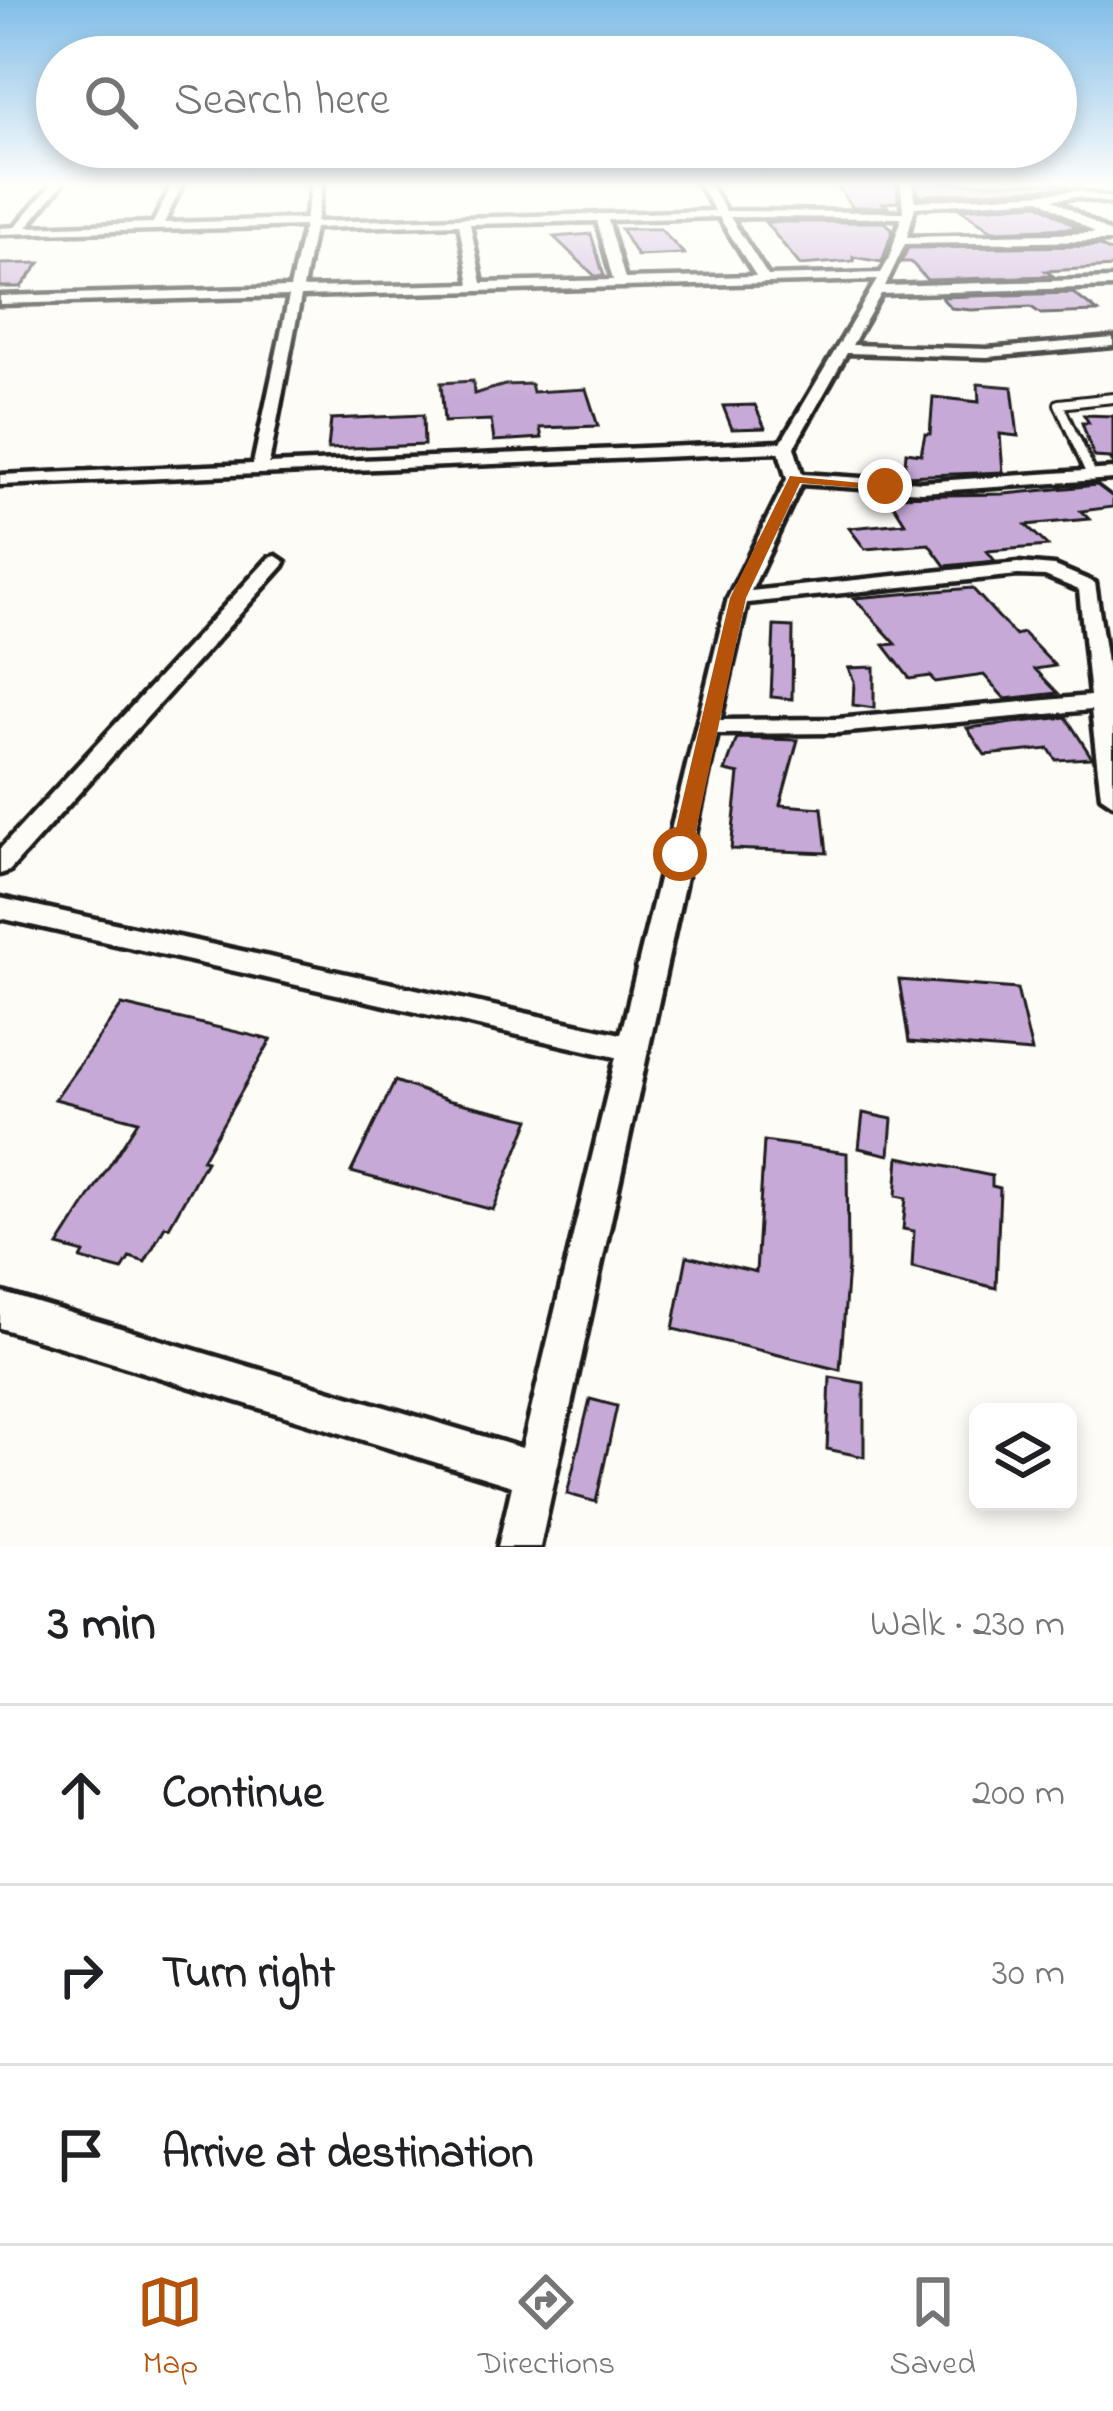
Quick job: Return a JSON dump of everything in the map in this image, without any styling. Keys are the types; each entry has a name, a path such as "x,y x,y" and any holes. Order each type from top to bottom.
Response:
{"street":[{"path":"260,469 303,255"},
{"path":"470,255 476,285"},
{"path":"612,255 620,282"},
{"path":"749,255 764,279"},
{"path":"519,1547 738,598 795,479 786,447 895,255"},
{"path":"0,300 886,276"},
{"path":"876,290 1113,283"},
{"path":"845,349 987,353 1113,342"},
{"path":"0,480 786,447"},
{"path":"795,479 922,487 1113,474"},
{"path":"0,865 276,562"},
{"path":"738,598 926,577 1048,570 1088,587 1113,796"},
{"path":"708,727 838,726 1101,702"},
{"path":"0,908 633,1049"},
{"path":"0,1310 536,1473"}],"lane":[{"path":"1092,476 1059,404 1113,398"}],"building":[{"path":"573,255 598,255 604,276 595,276"},
{"path":"792,255 884,255 882,262 853,257 854,261 800,265"},
{"path":"904,255 1113,255 1113,267 1046,271 1053,276 927,280 911,262 901,262"},
{"path":"40,263 21,287 0,287 0,264"},
{"path":"1073,293 1098,312 1041,314 1031,307 971,310 951,308 941,297"},
{"path":"473,381 474,394 505,385 531,384 533,392 586,389 598,426 540,428 542,438 494,441 491,420 444,422 441,383"},
{"path":"978,384 1012,387 1018,436 1000,434 1003,472 904,476 906,452 921,454 925,434 930,434 933,397 979,402"},
{"path":"755,405 765,428 732,429 723,406"},
{"path":"423,415 424,445 328,449 331,419"},
{"path":"1084,415 1113,416 1113,463 1110,458 1094,457 1082,423 1089,423"},
{"path":"1097,485 1113,497 1113,507 1081,511 1089,519 1026,525 1048,546 987,551 995,561 945,566 929,544 865,549 849,528 905,523 888,496 1005,494"},
{"path":"972,588 1015,635 1023,633 1055,666 1035,669 1058,693 1005,699 984,675 935,682 930,676 910,679 884,645 896,644 854,598"},
{"path":"774,626 793,627 792,699 771,697"},
{"path":"874,667 874,708 853,705 854,681 848,668"},
{"path":"1066,717 1092,758 1056,760 1049,749 985,755 967,728"},
{"path":"737,738 798,740 780,805 822,808 827,853 731,849 739,774 725,771"},
{"path":"899,980 1017,989 1032,1052 909,1042"},
{"path":"122,1005 271,1040 169,1227 165,1226 145,1262 130,1257 122,1270 81,1259 84,1253 58,1246 138,1121 55,1099"},
{"path":"395,1081 447,1100 530,1119 493,1210 351,1172"},
{"path":"863,1113 892,1119 889,1155 859,1148"},
{"path":"764,1141 847,1153 848,1267 840,1370 673,1329 687,1256 756,1272"},
{"path":"899,1157 992,1176 992,1186 1000,1188 996,1288 912,1267 914,1231 903,1229 906,1198 896,1196"},
{"path":"830,1377 864,1383 864,1457 827,1449"},
{"path":"590,1399 617,1406 596,1502 567,1494"}],"route":[{"path":"680,854 738,598 795,479 885,486"}]}
